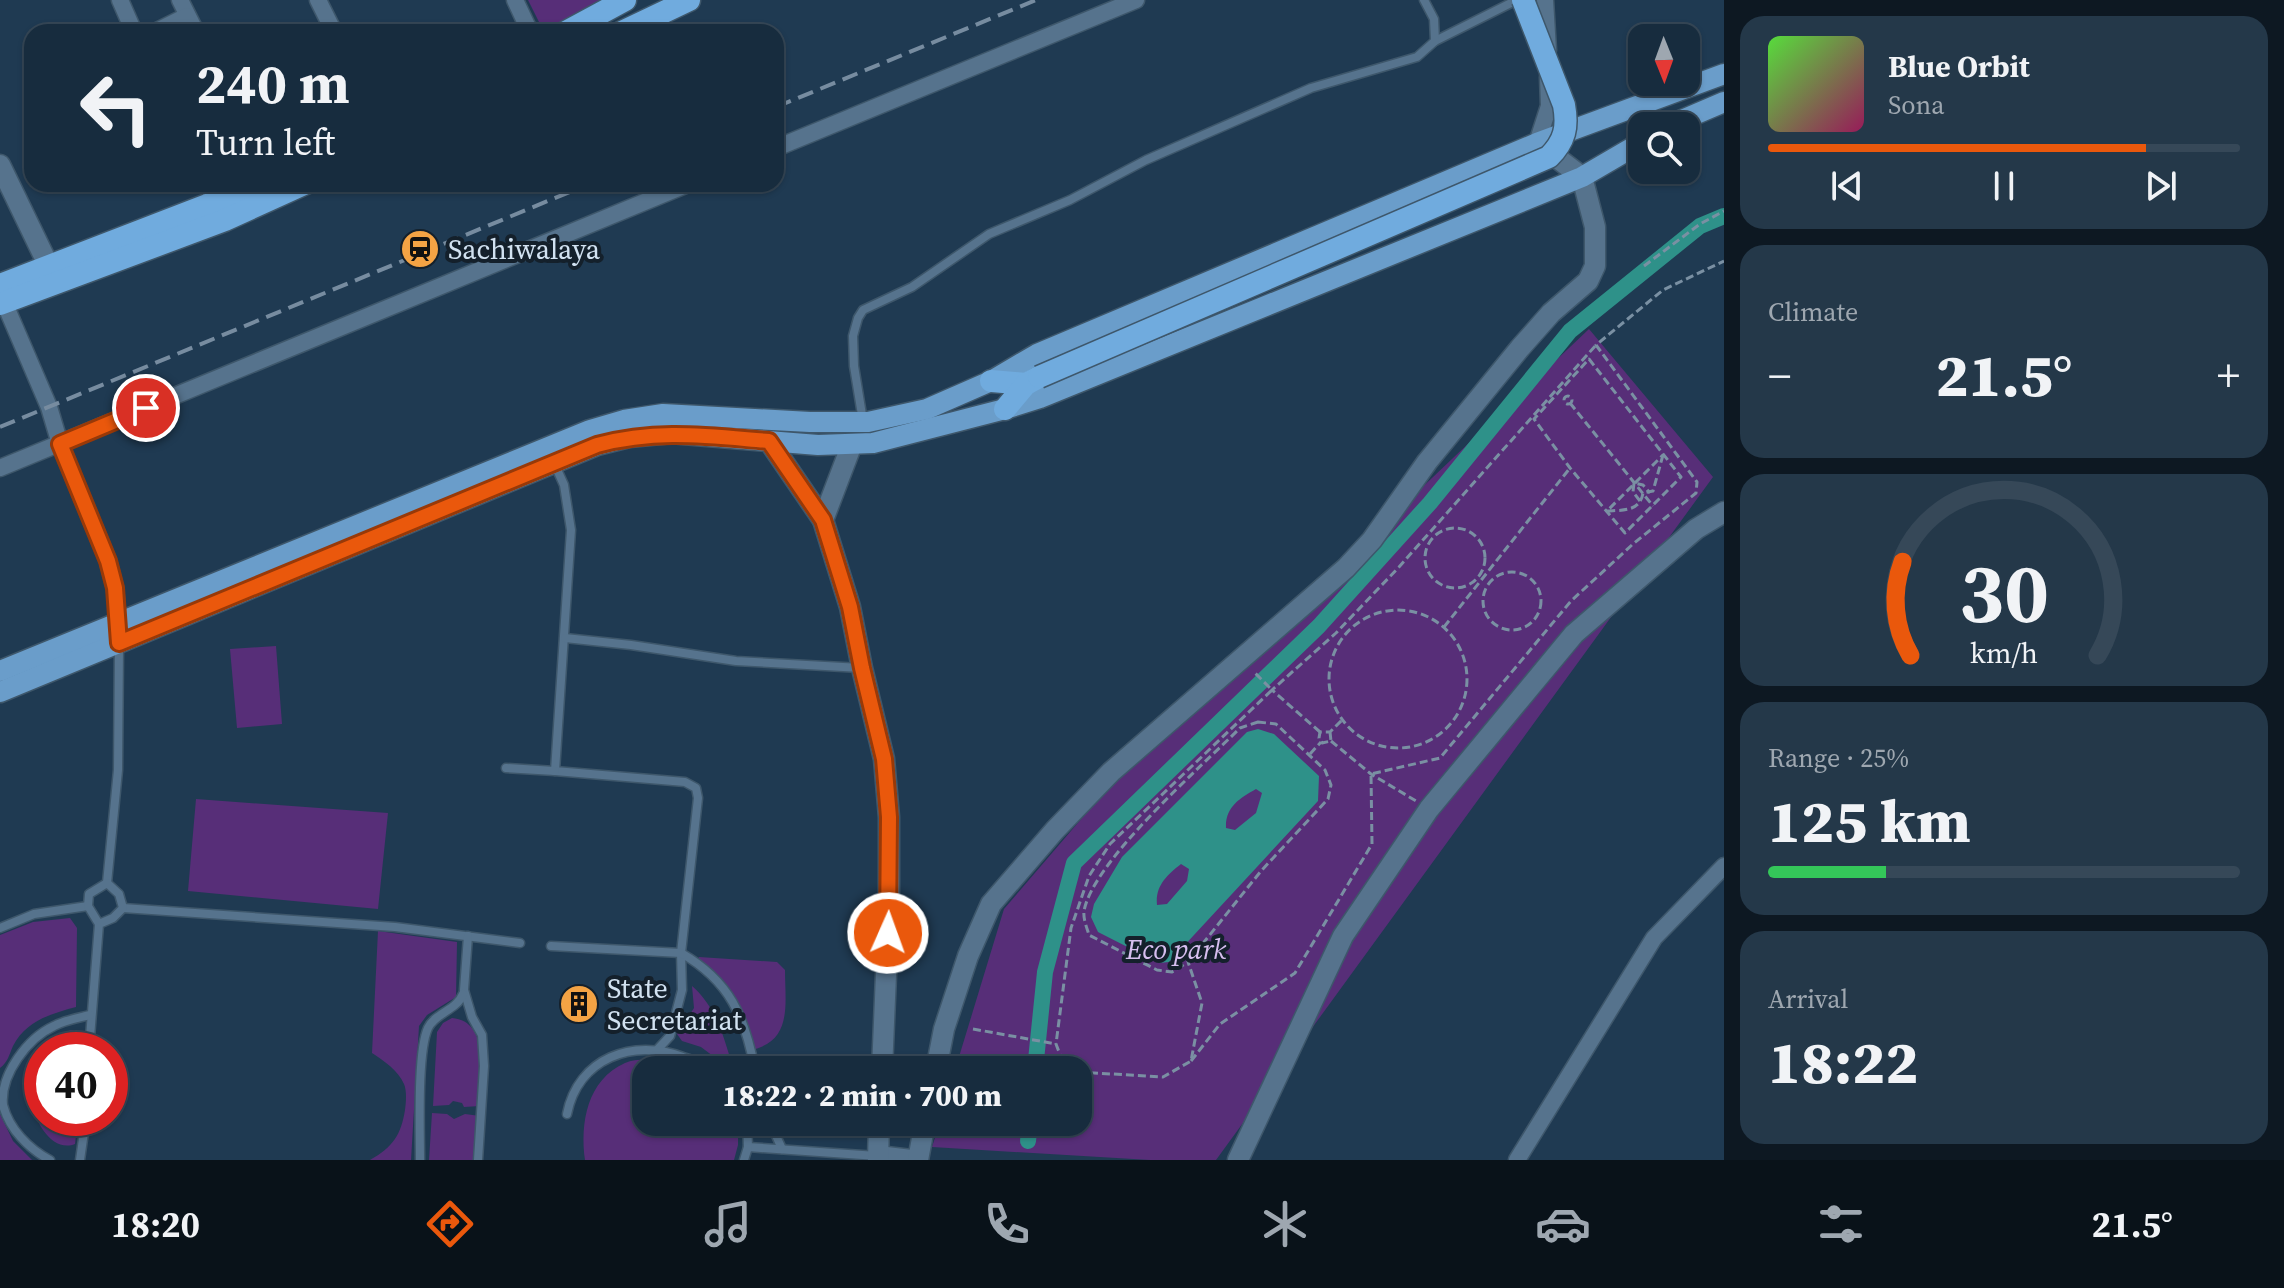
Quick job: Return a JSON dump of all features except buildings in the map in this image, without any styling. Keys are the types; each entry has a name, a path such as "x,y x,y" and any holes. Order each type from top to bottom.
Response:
{"highway":[{"path":"581,24 625,0"},
{"path":"639,24 689,0"},
{"path":"1005,409 1033,381 1549,157 1563,141 1567,123 1564,105 1523,0"},
{"path":"53,274 225,220 286,192"},
{"path":"1,296 53,274 211,193"},
{"path":"991,381 1033,381"}],"main road":[{"path":"0,671 590,430 624,420 663,414 863,422 927,409 991,381 1037,354 1537,143 1724,74"},
{"path":"1700,112 1724,102"},
{"path":"0,692 597,445 629,437 671,433 818,445 873,443 1040,398 1582,177 1628,150"}],"street":[{"path":"120,0 130,24"},
{"path":"180,0 192,24"},
{"path":"318,0 330,24"},
{"path":"515,0 524,24"},
{"path":"784,145 1136,0"},
{"path":"939,1056 944,1029 968,956 991,904 1055,830 1111,772 1346,568 1372,540 1427,462 1520,348 1551,313 1588,281 1595,266 1595,227 1582,177 1537,143 1549,106 1545,0"},
{"path":"171,24 187,16"},
{"path":"0,165 53,274"},
{"path":"0,468 669,192"},
{"path":"1,296 49,407 60,444 108,561 115,588 119,643"},
{"path":"769,441 823,520 850,607 884,759 889,817 889,903 883,1056"},
{"path":"823,520 852,444"},
{"path":"1238,1160 1343,936 1429,809 1574,634 1696,529 1724,512"},
{"path":"1517,1160 1654,938 1724,866"},
{"path":"879,1136 878,1158 911,1160"},
{"path":"918,1160 922,1136"}],"lane":[{"path":"1424,0 1434,19 1435,41"},
{"path":"863,422 854,366 853,336 858,318 871,305 912,287 989,234 1070,200 1146,160 1311,88 1417,57 1435,41 1517,0"},
{"path":"554,463 564,485 571,530 555,771"},
{"path":"565,638 747,662 862,668"},
{"path":"107,883 118,770 119,643"},
{"path":"506,768 656,778 685,782 696,788 698,798 681,953 682,990 670,1036 657,1050"},
{"path":"90,1032 99,924 88,906 89,894 107,883"},
{"path":"107,883 119,894 123,908"},
{"path":"0,928 34,914 88,906"},
{"path":"99,924 113,918 123,908 395,927 520,943"},
{"path":"420,1160 422,1045 429,1024 460,1001 464,990 468,936"},
{"path":"551,946 681,953 699,963 732,998 745,1026 752,1056"},
{"path":"464,990 469,1010 482,1035 484,1051 482,1131 478,1160"},
{"path":"50,1160 35,1152 17,1134 2,1104 2,1086 25,1046 53,1026 90,1015"},
{"path":"567,1114 570,1097 590,1069 627,1050 666,1050 682,1056"},
{"path":"80,1160 83,1136"},
{"path":"744,1160 748,1136"},
{"path":"776,1136 782,1149"},
{"path":"748,1147 878,1158"}],"path":[{"path":"1644,266 1700,224 1724,211"},
{"path":"1061,1056 1056,1044 1071,928 1089,876 1110,844 1336,633 1389,578 1596,345 1663,290 1724,261"},
{"path":"1371,774 1440,758 1571,601 1633,544 1696,493 1697,482 1596,345"},
{"path":"1589,359 1663,455 1681,477 1625,533 1570,468 1534,419 1589,359"},
{"path":"1560,391 1565,397 1564,402 1570,403 1653,507"},
{"path":"1607,511 1663,455"},
{"path":"1643,493 1650,493 1656,487 1663,455"},
{"path":"1444,627 1570,468"},
{"path":"1634,483 1643,485 1650,493"},
{"path":"1634,483 1633,492 1640,501"},
{"path":"1607,511 1629,509 1640,501 1643,493"},
{"path":"1458,528 1476,537 1485,556 1481,577 1464,586 1446,586 1438,582 1431,576 1425,558 1430,541 1448,529 1458,528"},
{"path":"1505,572 1523,574 1531,579 1537,586 1541,604 1533,622 1515,631 1505,630 1488,619 1482,601 1489,582 1505,572"},
{"path":"1481,577 1489,582"},
{"path":"1403,610 1425,616 1444,627 1458,645 1466,667 1466,690 1459,712 1445,731 1425,743 1403,748 1380,746 1359,736 1342,720 1331,700 1328,678 1332,656 1343,636 1360,621 1380,612 1403,610"},
{"path":"1255,673 1320,732 1330,732 1342,720"},
{"path":"1258,722 1276,724 1325,770 1331,785 1328,799 1261,871 1188,962 1172,972 1157,970 1089,935 1083,915 1091,890 1117,852 1240,728 1258,722"},
{"path":"1320,732 1321,742"},
{"path":"1330,732 1331,741 1371,774 1429,809"},
{"path":"1309,755 1321,742 1331,741"},
{"path":"1092,1073 1163,1077 1191,1061 1220,1024 1295,973 1372,844 1371,774"},
{"path":"1188,962 1202,1003 1191,1061"},
{"path":"973,1029 1056,1044"}],"green space":[{"path":"528,0 603,0 559,24 540,24"},
{"name":"Eco park","path":"1589,329 1713,477 1216,1160 1150,1160 932,1147 936,1136 1092,1136 1092,1056 959,1056 1004,909 1119,775"},
{"path":"276,646 282,724 237,728 230,649"},
{"path":"196,799 388,813 378,909 188,891"},
{"path":"70,918 77,928 76,1007 48,1016 25,1030 0,1068 0,935 33,922"},
{"path":"378,931 457,942 456,997 427,1015 419,1026 411,1160 370,1160 395,1140 406,1100 405,1087 398,1074 372,1053"},
{"path":"699,957 777,962 785,970 784,1019 774,1038 751,1050 735,998 711,969 697,960"},
{"path":"692,986 713,1012 730,1056 713,1056 701,1047 682,1041 677,1034 694,1008"},
{"path":"452,1018 473,1029 478,1040 481,1053 480,1106 464,1107 462,1103 453,1101 449,1105 433,1106 437,1032 443,1023"},
{"path":"632,1061 632,1136 738,1136 734,1160 585,1160 585,1118 594,1091 612,1071"},
{"path":"432,1113 447,1114 454,1119 465,1114 480,1116 475,1160 429,1160"},
{"path":"0,1114 13,1141 32,1160 0,1160"},
{"path":"48,1136 76,1136 75,1144 61,1145"}],"shaded area":[{"path":"1258,729 1274,734 1319,776 1318,801 1169,962 1159,963 1098,932 1091,917 1094,904 1122,857 1247,732","holes":["1256,789 1262,793 1256,813 1235,830 1226,828 1231,809","1181,864 1189,869 1187,881 1167,904 1157,905 1160,887"]}],"waterway":[{"path":"1036,1056 1045,972 1074,863 1319,626 1430,503 1570,331 1700,226 1724,216"},
{"path":"1028,1141 1029,1136"}],"railway":[{"path":"784,104 1036,0"},
{"path":"0,427 570,192"}],"place":[{"name":"Sachiwalaya","path":"420,249"},
{"name":"State Secretariat","path":"579,1004"}],"route":[{"path":"146,408 60,444 108,561 115,588 119,643 597,445 629,437 671,433 769,441 823,520 850,607 884,759 889,817 888,933"}]}
